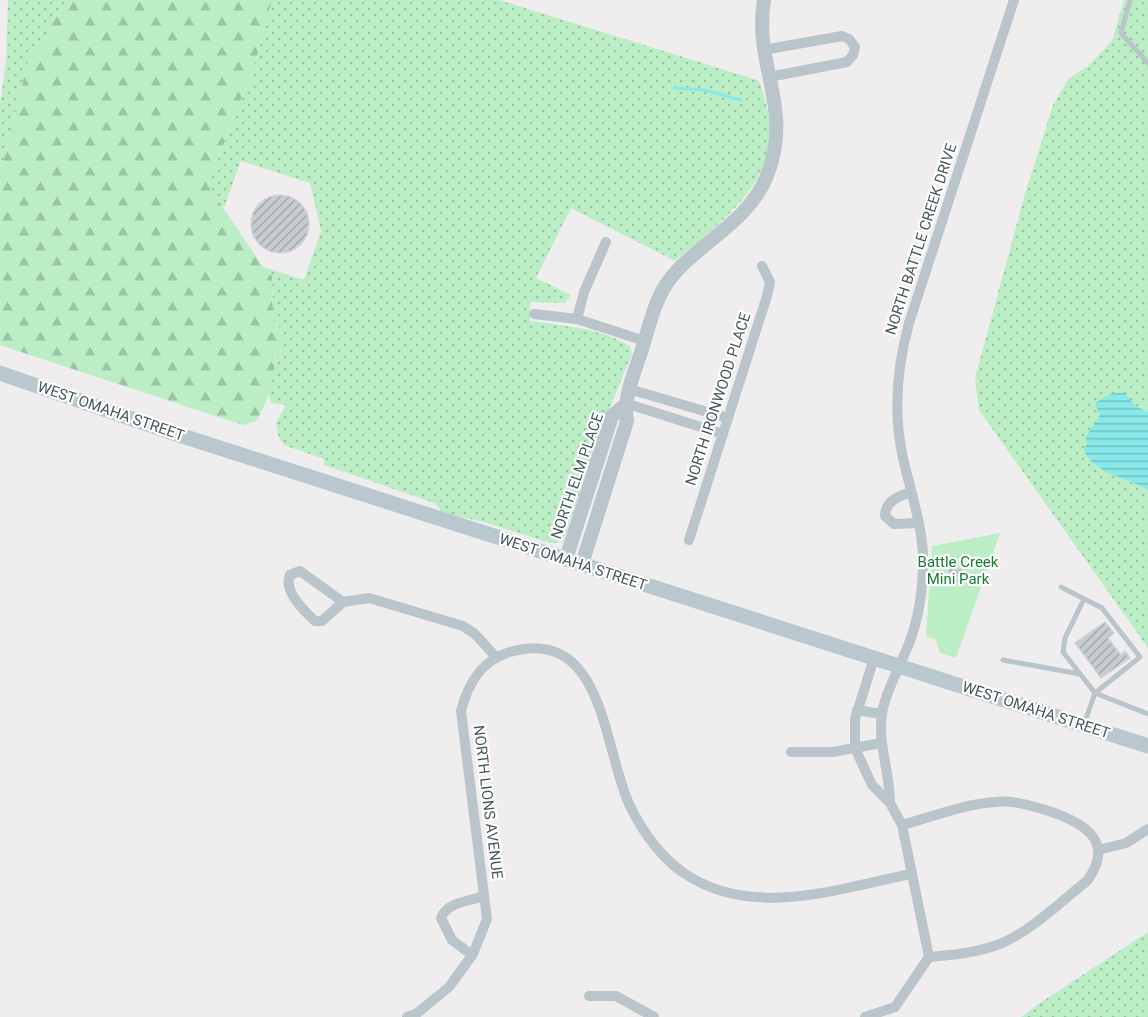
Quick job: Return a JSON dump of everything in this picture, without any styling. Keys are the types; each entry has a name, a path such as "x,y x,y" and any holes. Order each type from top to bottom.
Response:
{"main road":[{"name":"WEST OMAHA STREET","path":"0,373 170,432 1148,746"}],"street":[{"name":"NORTH ELM PLACE","path":"582,564 627,421 626,399 666,285 742,213 763,185 778,133 777,108 763,50 761,20 764,0"},
{"name":"NORTH BATTLE CREEK DRIVE","path":"890,803 881,743 882,714 917,620 924,556 901,448 897,416 897,384 904,340 1014,0"},
{"path":"763,50 842,36 849,39 855,47 853,55 847,62 769,77"},
{"path":"577,319 584,292 606,242"},
{"name":"NORTH IRONWOOD PLACE","path":"688,540 767,296 770,282 762,266"},
{"path":"534,314 577,319 645,341"},
{"name":"NORTH ELM PLACE","path":"566,559 612,416 626,399"},
{"path":"626,399 728,418"},
{"path":"626,399 723,434"},
{"path":"911,492 893,500 885,510 885,516 894,524 918,523"},
{"path":"343,602 309,575 300,571 290,575 288,584 291,592 315,621 322,621 343,602 369,598 463,626 498,656 523,648 547,650 568,660 586,676 596,698 629,805 654,846 690,877 734,896 782,899 911,874"},
{"name":"NORTH LIONS AVENUE","path":"407,1017 416,1014 450,987 472,956 487,919 461,711 467,688 481,668 498,656"},
{"name":"NORTH BATTLE CREEK DRIVE","path":"874,658 857,710 854,728 855,748 872,785 890,803 902,825 929,957"},
{"path":"857,710 882,714"},
{"path":"791,752 833,752 881,743"},
{"path":"865,1017 895,1007 929,957 965,954 999,945 1030,926 1087,881 1094,871 1098,850 1093,836 1076,820 1009,801 974,805 902,825"},
{"path":"1098,850 1126,843 1148,829"},
{"name":"NORTH LIONS AVENUE","path":"472,956 452,940 441,918 446,910 453,906 484,896"},
{"path":"589,996 616,996 654,1017"}],"lane":[{"path":"1130,0 1121,33 1148,63"},
{"path":"1061,587 1102,609 1140,657 1095,693 1083,726"},
{"path":"1084,599 1065,638 1064,652 1095,693 1148,714"},
{"path":"1003,660 1080,674"}],"green space":[{"path":"8,0 65,0 63,10 58,12 48,30 47,37 27,64 0,176 0,104 6,62"},
{"path":"65,0 272,0 250,82 244,91 208,185 263,267 272,276 273,320 281,329 283,355 275,355 270,390 256,421 244,425 230,421 0,345 0,176 27,64 47,37 50,20 63,10"},
{"path":"272,0 499,0 757,80 761,85 768,112 770,140 766,160 758,177 734,208 675,261 571,208 536,278 571,295 565,303 530,302 530,321 583,329 609,336 630,347 632,354 607,414 563,542 550,543 484,522 442,513 435,503 324,465 324,459 284,445 279,438 276,423 286,405 271,403 268,392 281,329 273,321 272,276 263,267 304,280 321,231 310,183 241,161 224,208 208,185 244,91 250,82"},
{"path":"1124,0 1148,0 1148,648 979,410 975,378 1025,194 1053,105 1069,78 1088,66 1112,41"},
{"name":"Battle Creek Mini Park","path":"1000,533 956,658 940,653 936,640 926,636 932,546"},
{"path":"1148,932 1148,1017 1021,1017 1037,1005"}],"water":[{"path":"1112,393 1125,393 1135,406 1148,412 1148,490 1095,465 1084,450 1086,437 1100,415 1095,403"}],"building":[{"path":"280,195 296,200 304,208 309,224 304,240 296,248 280,253 264,248 256,240 251,224 256,208 264,200"},
{"path":"949,568 962,569 962,583 948,583"},
{"path":"1105,622 1114,633 1108,638 1121,655 1125,651 1130,658 1101,678 1075,643"}],"waterway":[{"path":"674,88 704,90 741,100"}]}
